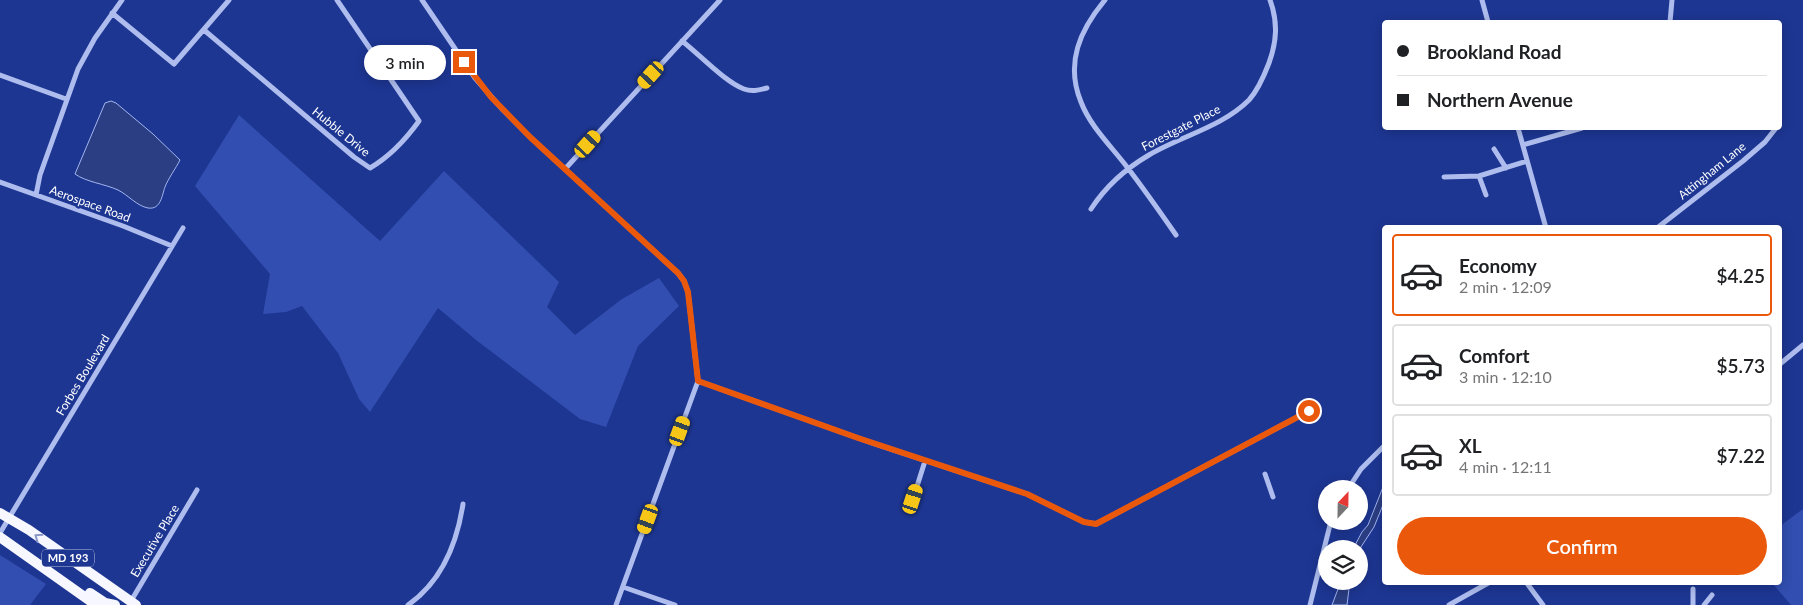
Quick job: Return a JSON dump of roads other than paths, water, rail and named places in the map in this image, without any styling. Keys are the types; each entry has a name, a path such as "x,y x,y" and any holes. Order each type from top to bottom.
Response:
{"main road":[{"name":"MD 193","path":"4,515 130,604"},
{"name":"MD 193","path":"0,535 96,605"},
{"path":"24,553 42,560 105,604 115,605"}],"street":[{"path":"36,195 40,175 66,99 84,55 122,0"},
{"path":"112,13 174,64 229,0"},
{"name":"Hubble Drive","path":"204,30 354,157 370,168 386,157 412,131 419,121 337,0"},
{"path":"422,0 475,78 491,97 530,137 678,273 684,281 688,292 698,381 616,605"},
{"path":"565,169 720,0"},
{"path":"1105,0 1088,22 1082,34 1075,62 1075,77 1081,103 1095,126 1176,235"},
{"name":"Forestgate Place","path":"1091,209 1110,184 1128,168 1165,146 1218,122 1250,99 1264,74 1274,50 1276,27 1270,0"},
{"path":"1482,0 1487,20"},
{"path":"1670,20 1672,0"},
{"path":"682,40 734,84 745,90 755,91 767,88"},
{"path":"0,75 66,99"},
{"path":"1519,130 1545,225"},
{"path":"1523,145 1575,130"},
{"name":"Attingham Lane","path":"1661,225 1743,161 1765,142 1774,130"},
{"path":"1494,149 1506,168"},
{"path":"1444,177 1479,176 1527,161"},
{"path":"1479,176 1486,195"},
{"name":"Aerospace Road","path":"0,182 172,246"},
{"name":"Forbes Boulevard","path":"0,535 4,515 183,228"},
{"path":"1782,362 1803,345"},
{"path":"698,381 925,461 1027,494 1084,522 1096,524 1309,411"},
{"path":"1354,480 1361,469 1382,448"},
{"path":"913,499 925,461"},
{"path":"1265,474 1273,497"},
{"name":"Executive Place","path":"130,604 197,490"},
{"path":"408,605 422,594 446,561 456,535 463,504"},
{"path":"1310,605 1329,530"},
{"path":"1449,605 1485,585"},
{"path":"1528,585 1543,605"},
{"path":"623,587 675,605"},
{"path":"1693,605 1694,589"},
{"path":"1704,605 1712,595"}]}
